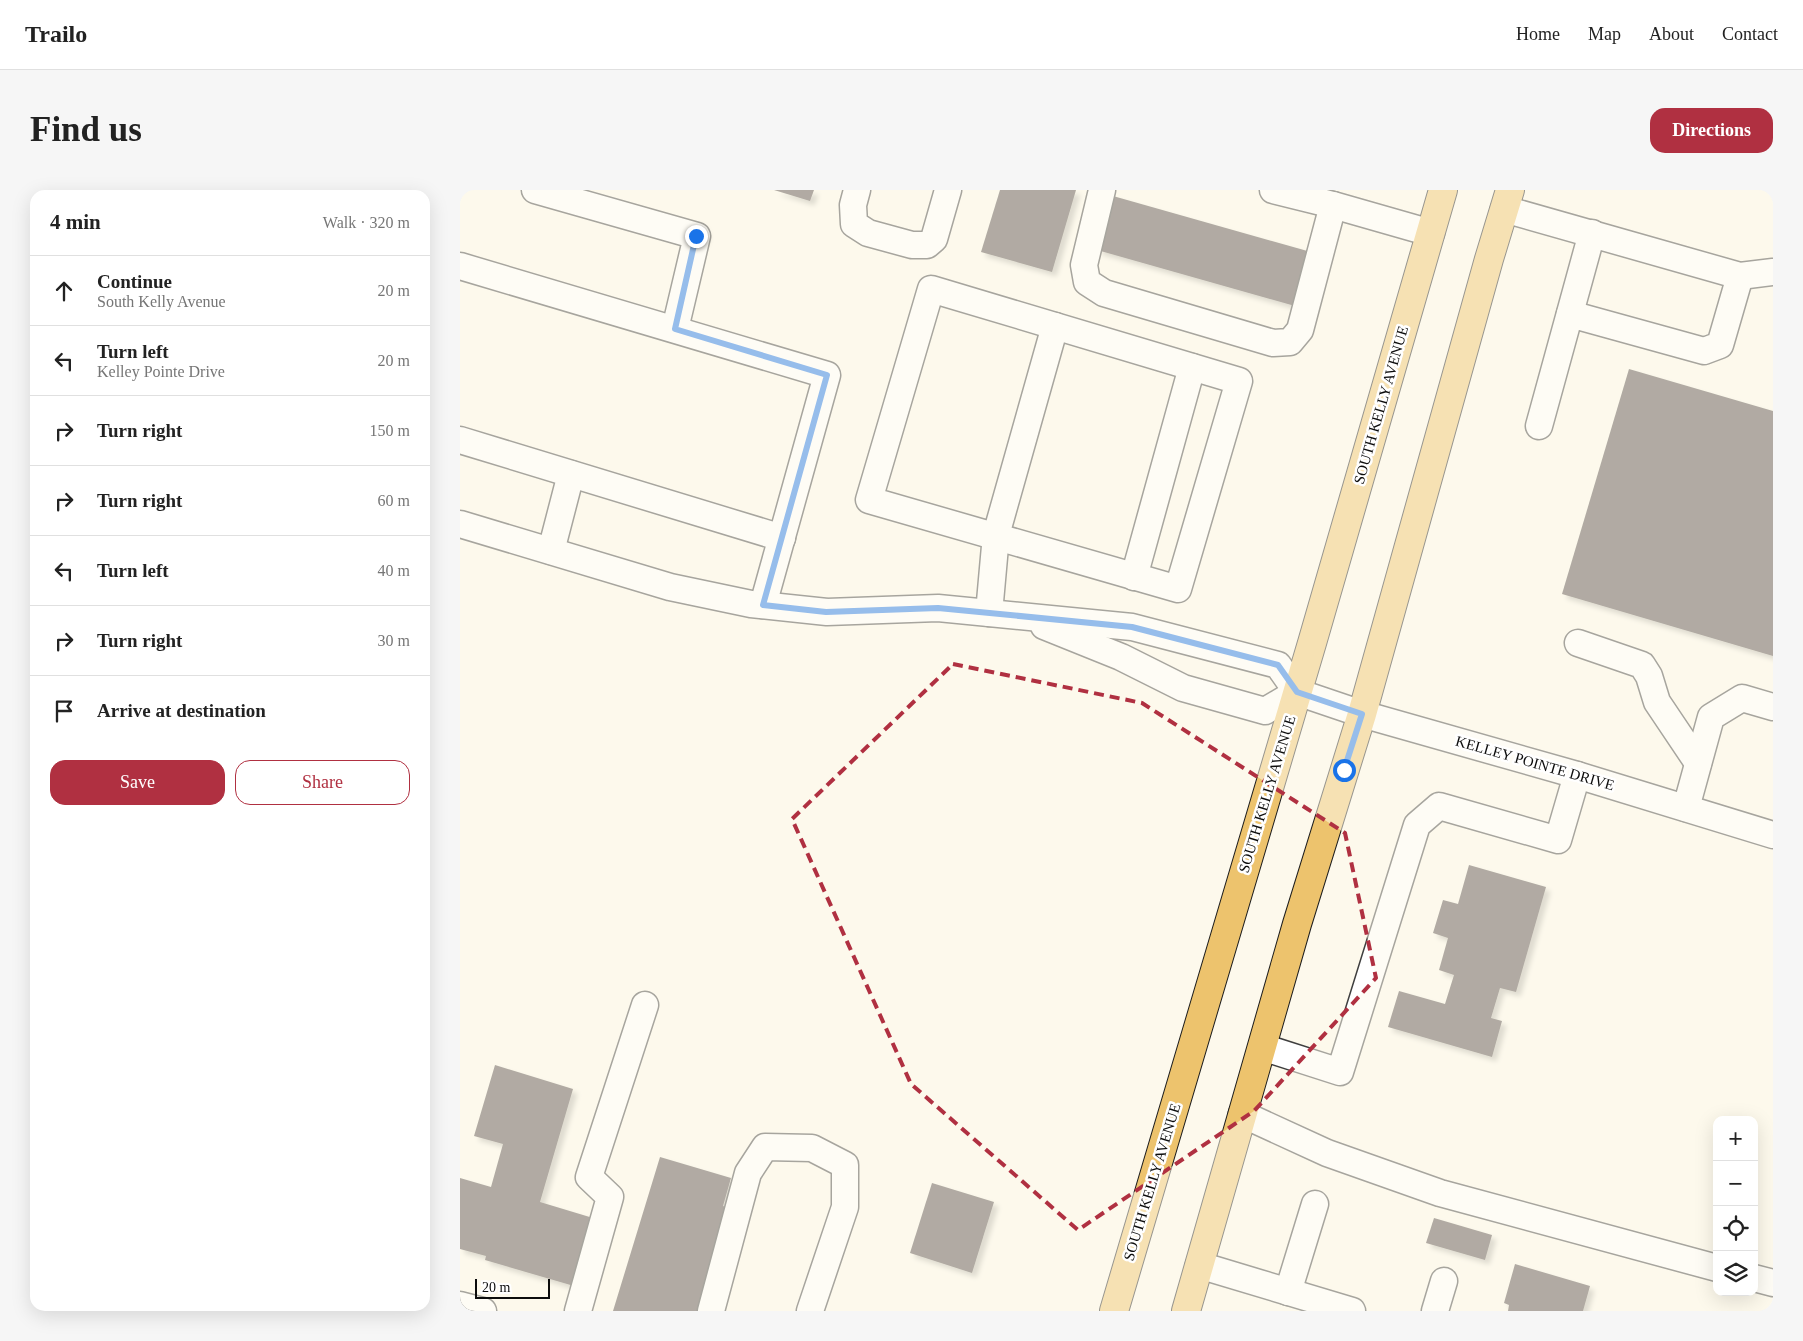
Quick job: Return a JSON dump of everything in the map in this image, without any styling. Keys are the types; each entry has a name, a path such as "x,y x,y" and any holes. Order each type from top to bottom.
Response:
{"main road":[{"name":"SOUTH KELLY AVENUE","path":"1114,1311 1443,190"},
{"path":"1186,1311 1297,924 1362,714 1507,199"}],"street":[{"path":"535,190 696,236 675,329"},
{"path":"857,190 852,205 854,224 868,232 912,245 926,245 934,239 948,190"},
{"path":"1102,190 1084,265 1087,282 1104,293 1273,343 1290,342 1300,330 1344,201"},
{"path":"1273,190 1344,201 1431,234"},
{"path":"1507,199 1592,233 1740,276 1773,272"},
{"path":"1539,426 1592,233"},
{"path":"460,266 827,375 763,605"},
{"path":"1570,314 1704,352 1720,345 1740,276"},
{"path":"931,289 1055,326 1239,381 1178,589 996,535 869,500 931,289"},
{"path":"1001,613 996,535 1055,326"},
{"path":"1134,577 1192,366"},
{"path":"460,440 782,538"},
{"path":"551,551 571,474"},
{"path":"460,524 670,587 763,605 826,612 938,608 1001,613 1132,627 1278,665 1297,692 1265,711 1183,688 1121,657 1001,613"},
{"path":"1578,643 1642,665 1649,676 1657,702 1698,763"},
{"name":"KELLEY POINTE DRIVE","path":"1297,692 1362,714 1577,775 1773,836"},
{"path":"1686,808 1711,717 1742,698 1773,707"},
{"path":"1262,1047 1340,1072 1417,824 1439,806 1558,840 1577,775"},
{"path":"578,1311 610,1198 589,1177 645,1005"},
{"path":"1242,1114 1327,1152 1440,1192 1713,1267"},
{"path":"710,1311 748,1173 765,1146 812,1148 845,1166 845,1208 810,1311"},
{"path":"1288,1292 1315,1204"},
{"path":"1199,1265 1352,1311"},
{"path":"1758,1279 1773,1283"},
{"path":"1435,1311 1444,1280"},
{"path":"460,1304 483,1311"}],"highlighted area":[{"path":"953,664 1142,703 1345,833 1376,978 1254,1111 1078,1230 911,1084 792,819"}],"building":[{"path":"774,190 814,190 810,201"},
{"path":"1000,190 1076,190 1052,272 981,252"},
{"path":"1113,196 1311,252 1295,306 1097,250"},
{"path":"1629,369 1773,411 1773,656 1562,594"},
{"path":"1469,865 1546,887 1516,992 1500,988 1491,1018 1502,1021 1492,1057 1388,1027 1399,991 1445,1004 1454,975 1439,970 1448,938 1433,933 1443,900 1458,904"},
{"path":"495,1065 573,1089 540,1202 593,1218 574,1286 485,1260 486,1256 460,1249 460,1178 491,1187 503,1144 474,1136"},
{"path":"660,1157 731,1178 723,1206 729,1208 698,1311 613,1311"},
{"path":"932,1183 994,1202 972,1273 910,1253"},
{"path":"1434,1218 1492,1235 1485,1260 1426,1243"},
{"path":"1515,1264 1590,1286 1583,1311 1508,1311 1509,1305 1504,1303"}],"route":[{"path":"696,236 675,329 827,375 763,605 826,612 938,608 1132,627 1278,665 1297,692 1362,714 1344,770"}]}
